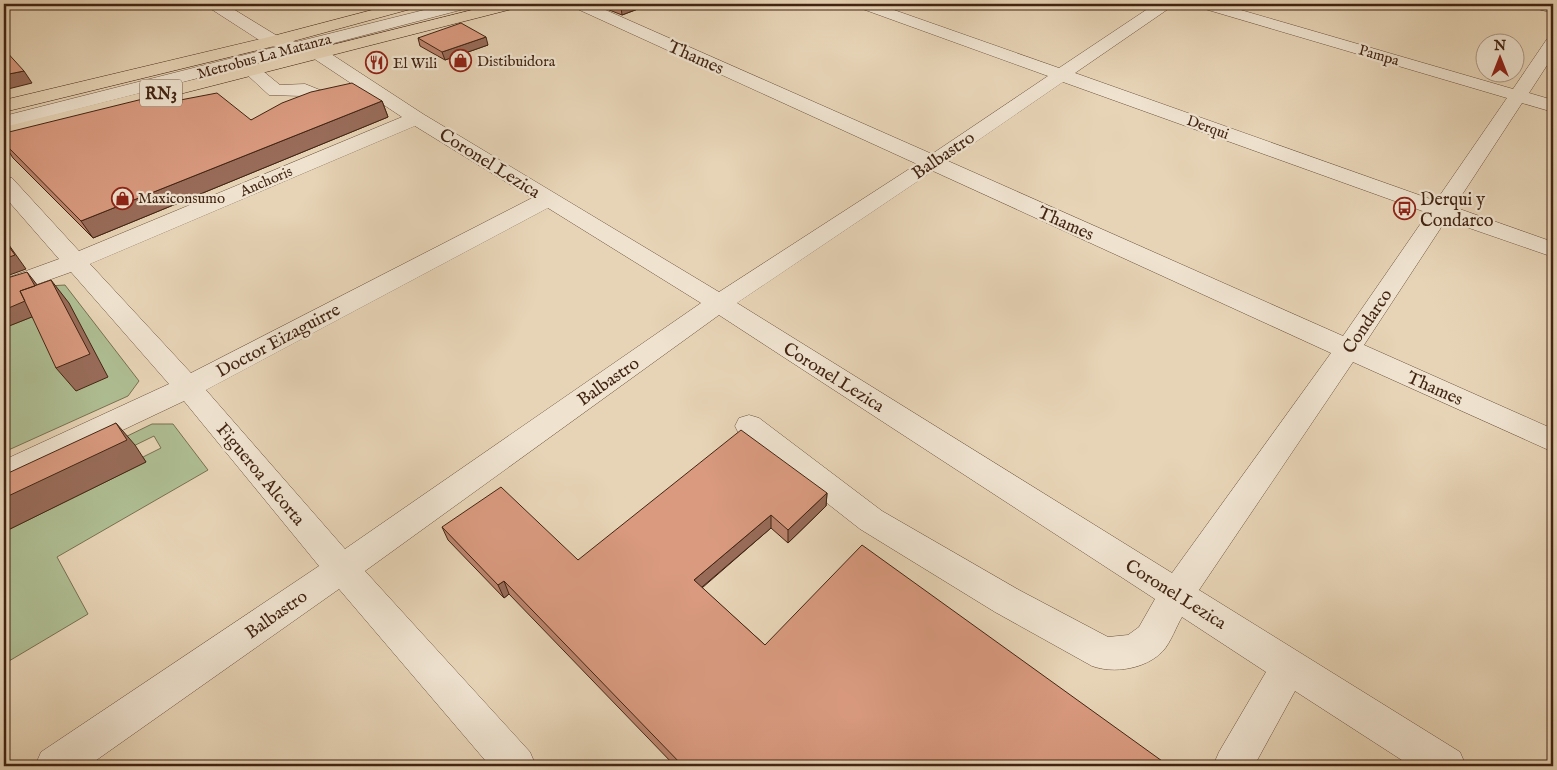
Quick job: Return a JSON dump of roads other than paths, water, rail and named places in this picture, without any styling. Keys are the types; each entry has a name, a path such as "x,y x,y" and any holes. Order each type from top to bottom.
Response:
{"highway":[{"name":"RN3","path":"4,133 252,71 293,47 412,4"},
{"name":"RN3","path":"4,106 514,4"}],"street":[{"name":"Coronel Lezica","path":"214,4 371,88 416,118 719,303 1446,766"},
{"name":"Metrobus La Matanza","path":"4,116 293,47 447,4"},
{"name":"Metrobus La Matanza","path":"4,122 466,4"},
{"name":"Thames","path":"579,4 1553,441"},
{"name":"Derqui","path":"863,4 1553,250"},
{"name":"Balbastro","path":"56,766 342,569 719,303 932,163 1165,4"},
{"name":"Pampa","path":"1204,4 1553,106"},
{"path":"1536,4 1553,8"},
{"name":"Condarco","path":"749,426 871,520 1007,601 1105,654 1128,652 1141,647 1151,639 1176,595 1348,350 1553,43"},
{"path":"252,71 273,90 305,90 318,97 334,98 371,88"},
{"name":"Anchoris","path":"4,288 74,262 416,118"},
{"name":"Figueroa Alcorta","path":"4,183 188,387 342,569 516,766"},
{"name":"Doctor Eizaguirre","path":"4,473 188,387 548,199"},
{"path":"1233,766 1289,667"}],"place":[{"name":"Distibuidora","path":"461,61"},
{"name":"El Wili","path":"377,63"},
{"name":"Maxiconsumo","path":"122,198"},
{"name":"Derqui y Condarco","path":"1404,209"}]}
